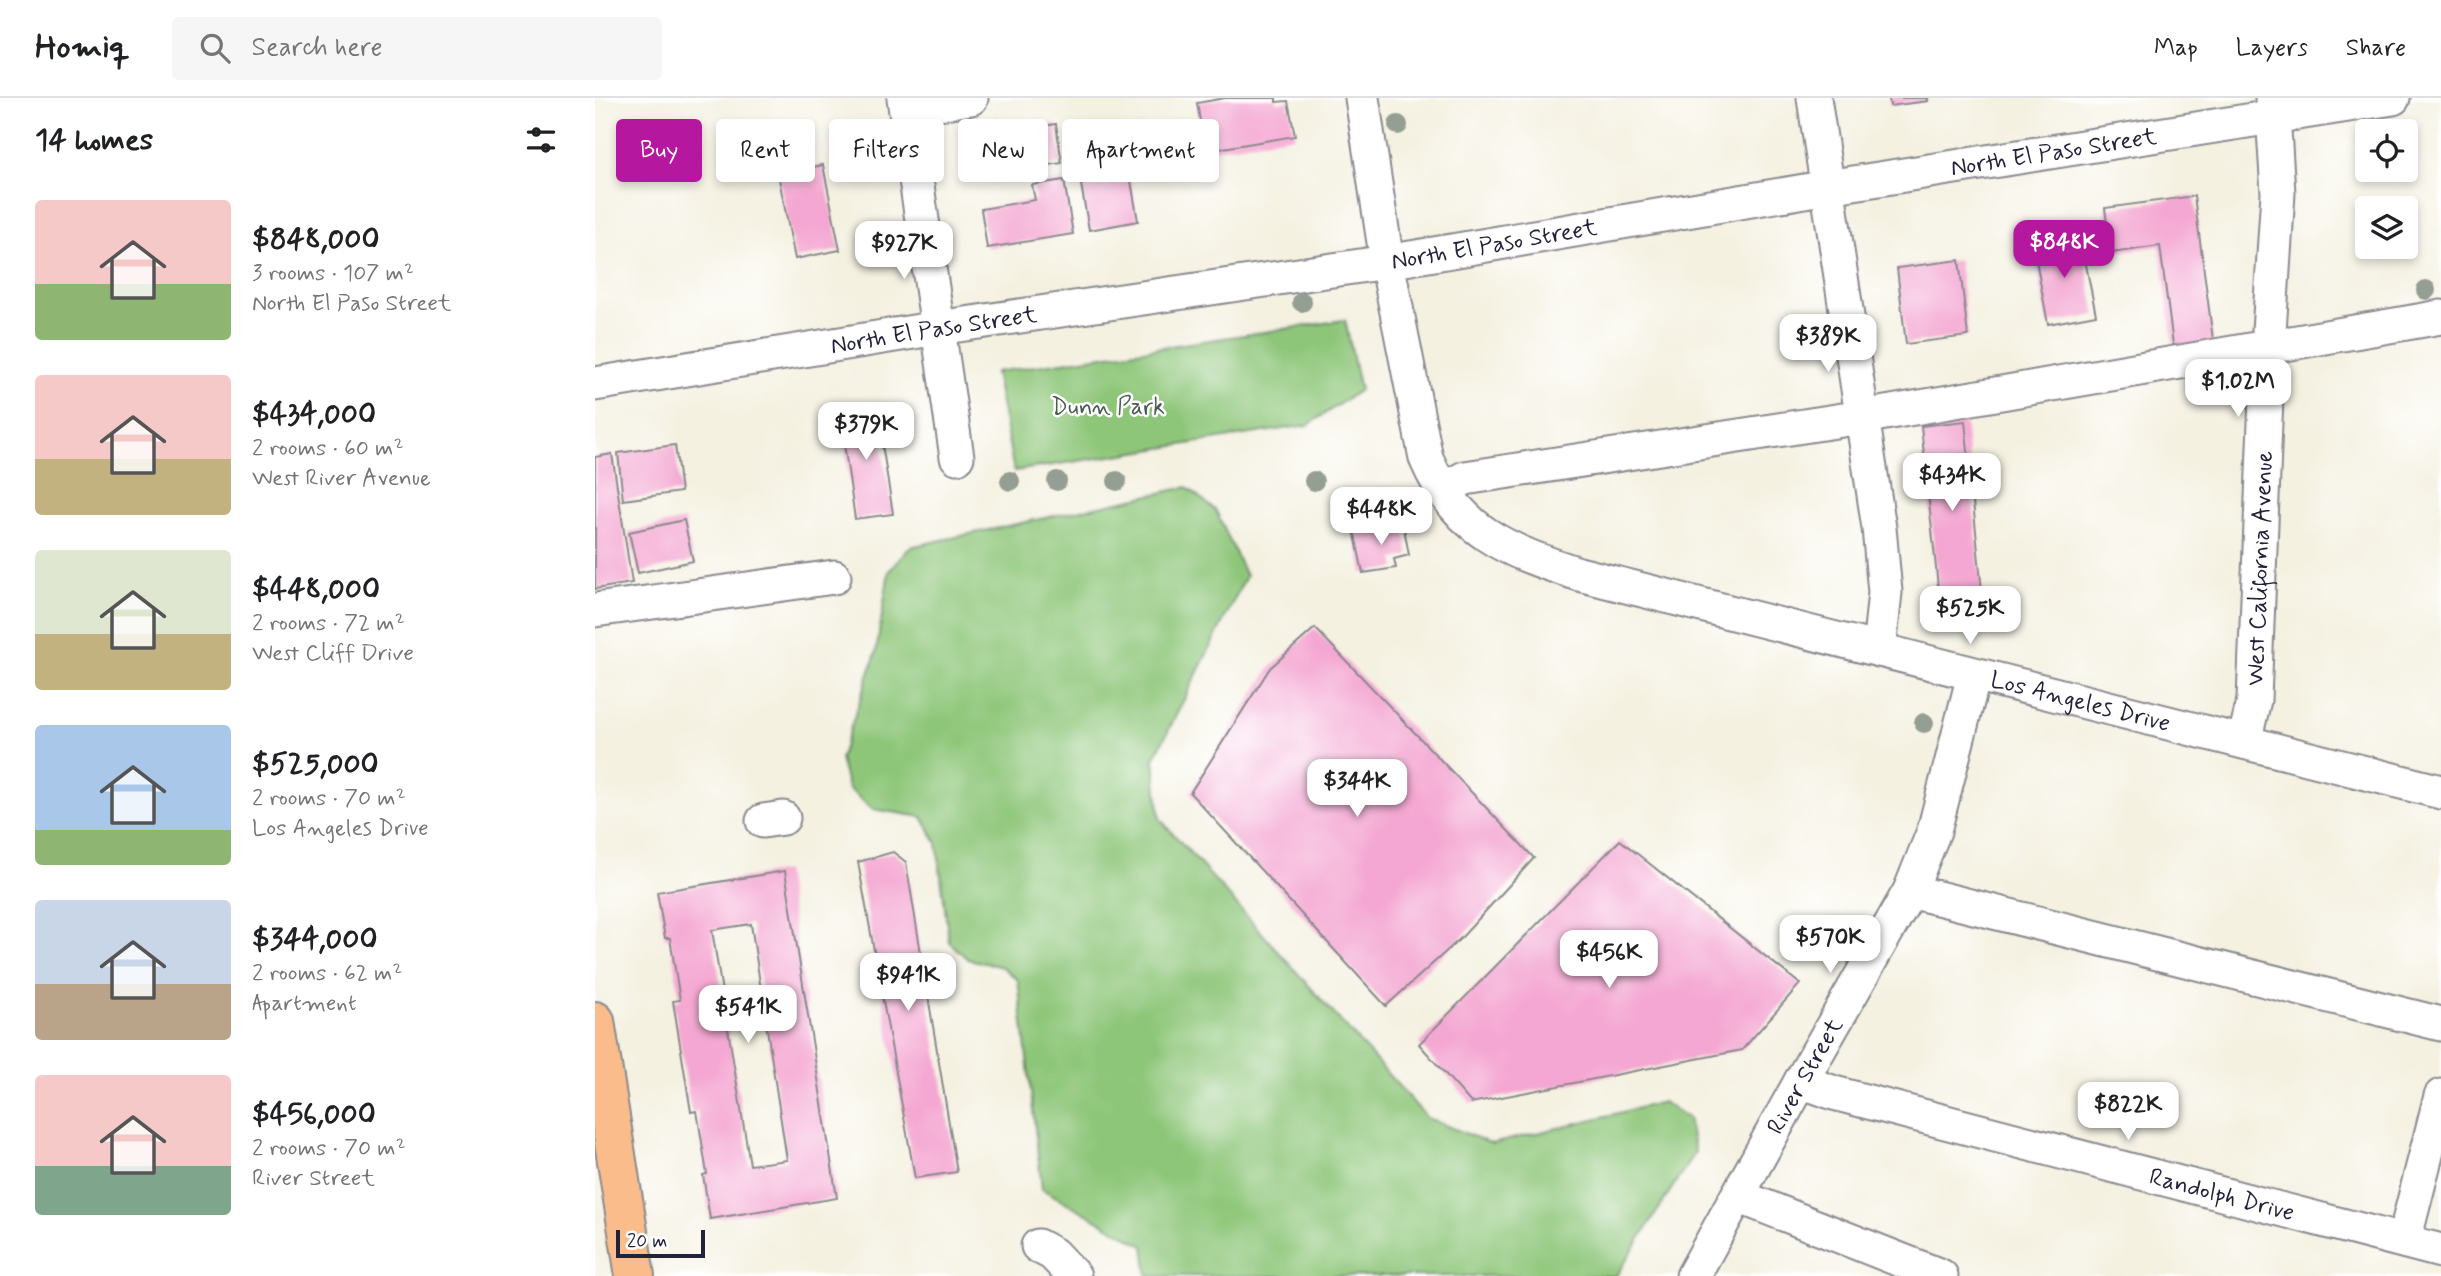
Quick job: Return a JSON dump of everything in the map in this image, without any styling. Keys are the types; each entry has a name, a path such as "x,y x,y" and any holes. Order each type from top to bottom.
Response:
{"main road":[{"path":"596,1029 635,1276"}],"street":[{"path":"957,457 905,103 971,98"},
{"name":"Los Angeles Drive","path":"1362,98 1387,262 1424,448 1434,476 1459,512 1510,549 1580,574 2441,792"},
{"path":"1814,98 1879,528 1885,592 1879,650"},
{"name":"North El Paso Street","path":"595,384 938,328 1387,262 2274,107 2393,98"},
{"name":"West California Avenue","path":"2244,742 2254,700 2268,346 2278,193 2274,107"},
{"path":"1442,489 1465,478 1862,417 2441,317"},
{"path":"595,610 834,576"},
{"name":"River Street","path":"1693,1276 1910,891 1934,831 1974,675"},
{"path":"1910,891 2441,1024"},
{"name":"Randolph Drive","path":"1801,1081 1834,1093 2441,1251"},
{"path":"2404,1241 2441,1096"},
{"path":"1738,1196 1941,1276"},
{"path":"1038,1247 1053,1254 1074,1276"}],"green space":[{"name":"Dunn Park","path":"1345,320 1360,390 1308,425 1014,471 995,372"},
{"path":"1187,487 1216,511 1246,576 1154,759 1160,819 1427,1118 1492,1144 1663,1102 1688,1118 1695,1152 1616,1276 1148,1276 1144,1246 1042,1189 1018,980 1002,967 968,959 949,942 937,843 922,817 872,809 848,788 840,759 876,653 889,571 910,547"}],"building":[{"path":"1225,98 1276,98 1276,102 1288,101 1295,136 1219,149 1219,119 1200,119 1197,103"},
{"path":"1889,98 1928,98 1928,101 1890,106"},
{"path":"1056,124 1062,163 1048,165 1048,125"},
{"path":"823,165 840,250 795,259 780,182 815,182 815,167"},
{"path":"1064,182 1073,234 987,248 981,209 1035,200 1032,185"},
{"path":"1081,182 1131,182 1138,221 1089,230"},
{"path":"2194,196 2214,347 2174,352 2160,246 2111,253 2105,208"},
{"path":"2080,235 2096,315 2048,324 2033,244"},
{"path":"1959,260 1968,336 1906,344 1897,268"},
{"path":"876,405 893,514 855,519 839,409"},
{"path":"1965,421 1983,602 1940,606 1921,426"},
{"path":"675,445 681,492 623,500 618,453"},
{"path":"612,454 632,583 595,589 595,457"},
{"path":"684,520 693,561 638,573 629,532"},
{"path":"1403,523 1409,555 1394,559 1396,568 1363,573 1354,530"},
{"path":"1315,628 1534,858 1462,937 1386,1006 1190,793 1270,668"},
{"path":"1620,840 1800,984 1742,1050 1471,1103 1419,1044"},
{"path":"893,852 906,862 957,1172 915,1178 858,862"},
{"path":"785,871 837,1198 710,1219 703,1175 707,1174 697,1111 691,1112 673,1001 680,1000 670,938 665,938 657,892","holes":["751,924 787,1160 750,1165 712,930"]}]}
